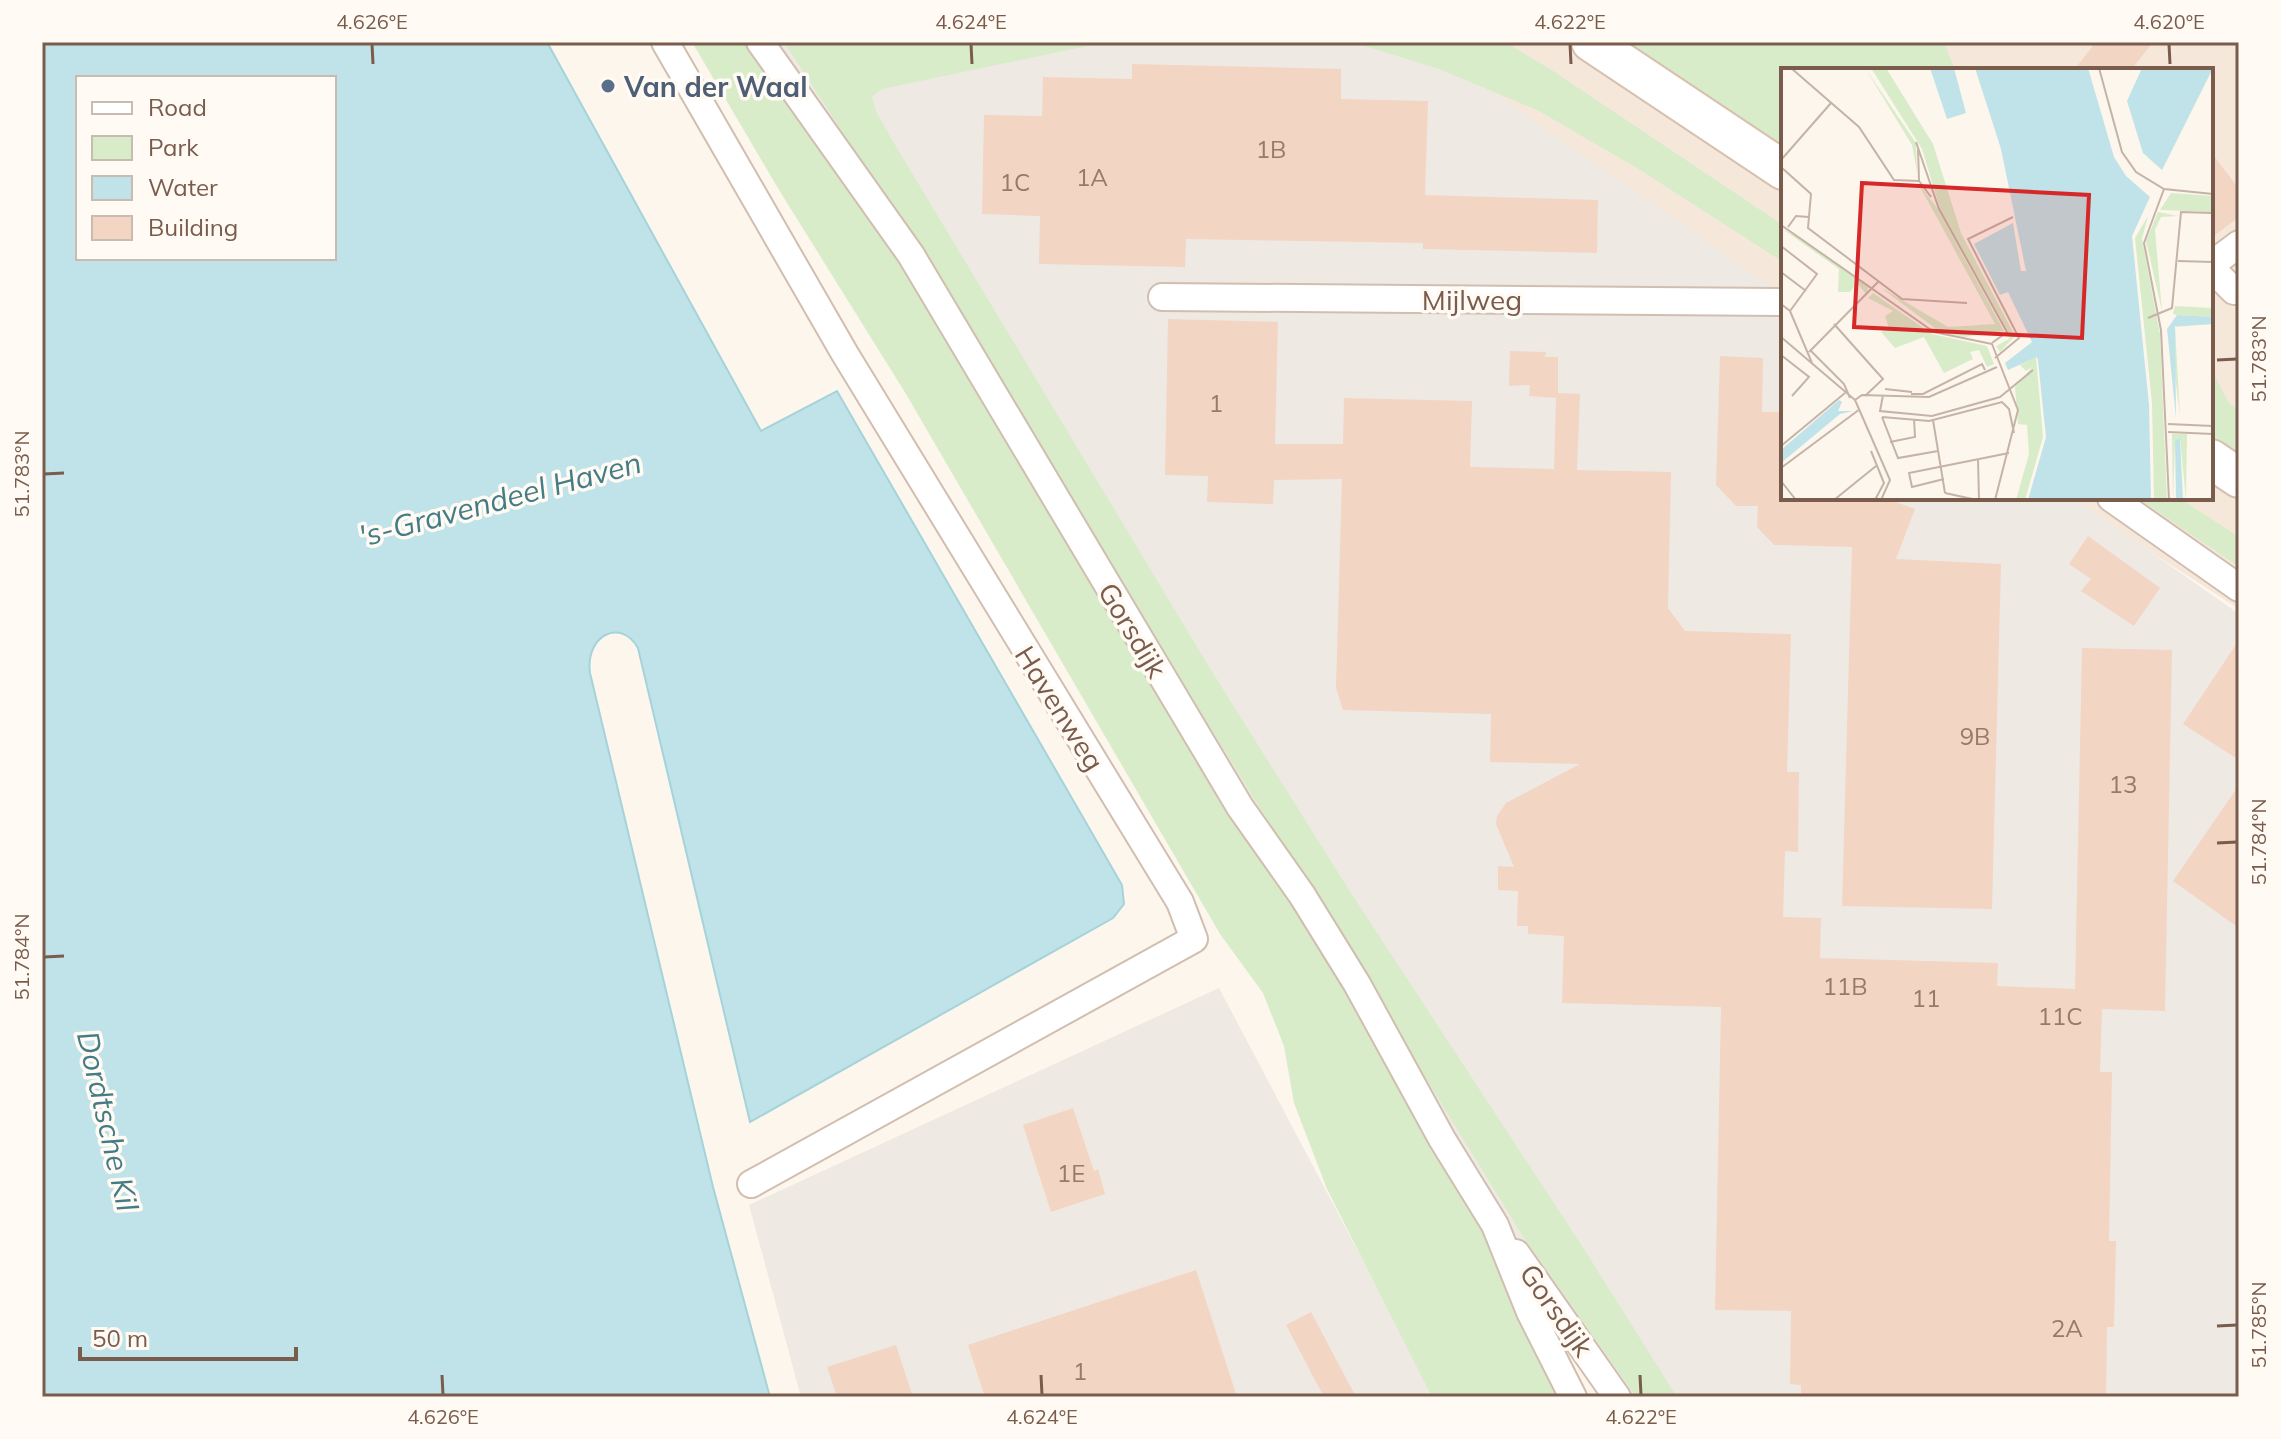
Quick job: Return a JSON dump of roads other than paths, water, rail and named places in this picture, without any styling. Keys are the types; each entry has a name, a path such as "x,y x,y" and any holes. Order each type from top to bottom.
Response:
{"street":[{"name":"Havenweg","path":"665,42 853,368 1180,902 1194,939 751,1184"},
{"name":"Gorsdijk","path":"760,42 918,267 1240,807 1302,895 1357,984 1442,1139 1495,1225 1617,1397"},
{"path":"1591,42 1781,169"},
{"path":"2213,265 2239,244"},
{"path":"2213,269 2234,291 2239,291"},
{"name":"Mijlweg","path":"1162,297 1781,302"},
{"path":"2213,460 2239,478"},
{"path":"2114,500 2239,588"},
{"name":"Gorsdijk","path":"1495,1225 1530,1312 1573,1397"}],"water":[{"path":"42,42 547,42 761,431 837,391 1122,885 1124,904 1113,918 750,1122 638,648 622,634 605,635 598,641 590,660 590,673 713,1187 770,1397 42,1397"}],"place":[{"name":"Van der Waal","path":"608,86"}],"water label":[{"name":"'s-Gravendeel Haven","path":"500,499"},
{"name":"Dordtsche Kil","path":"108,1121"}]}
